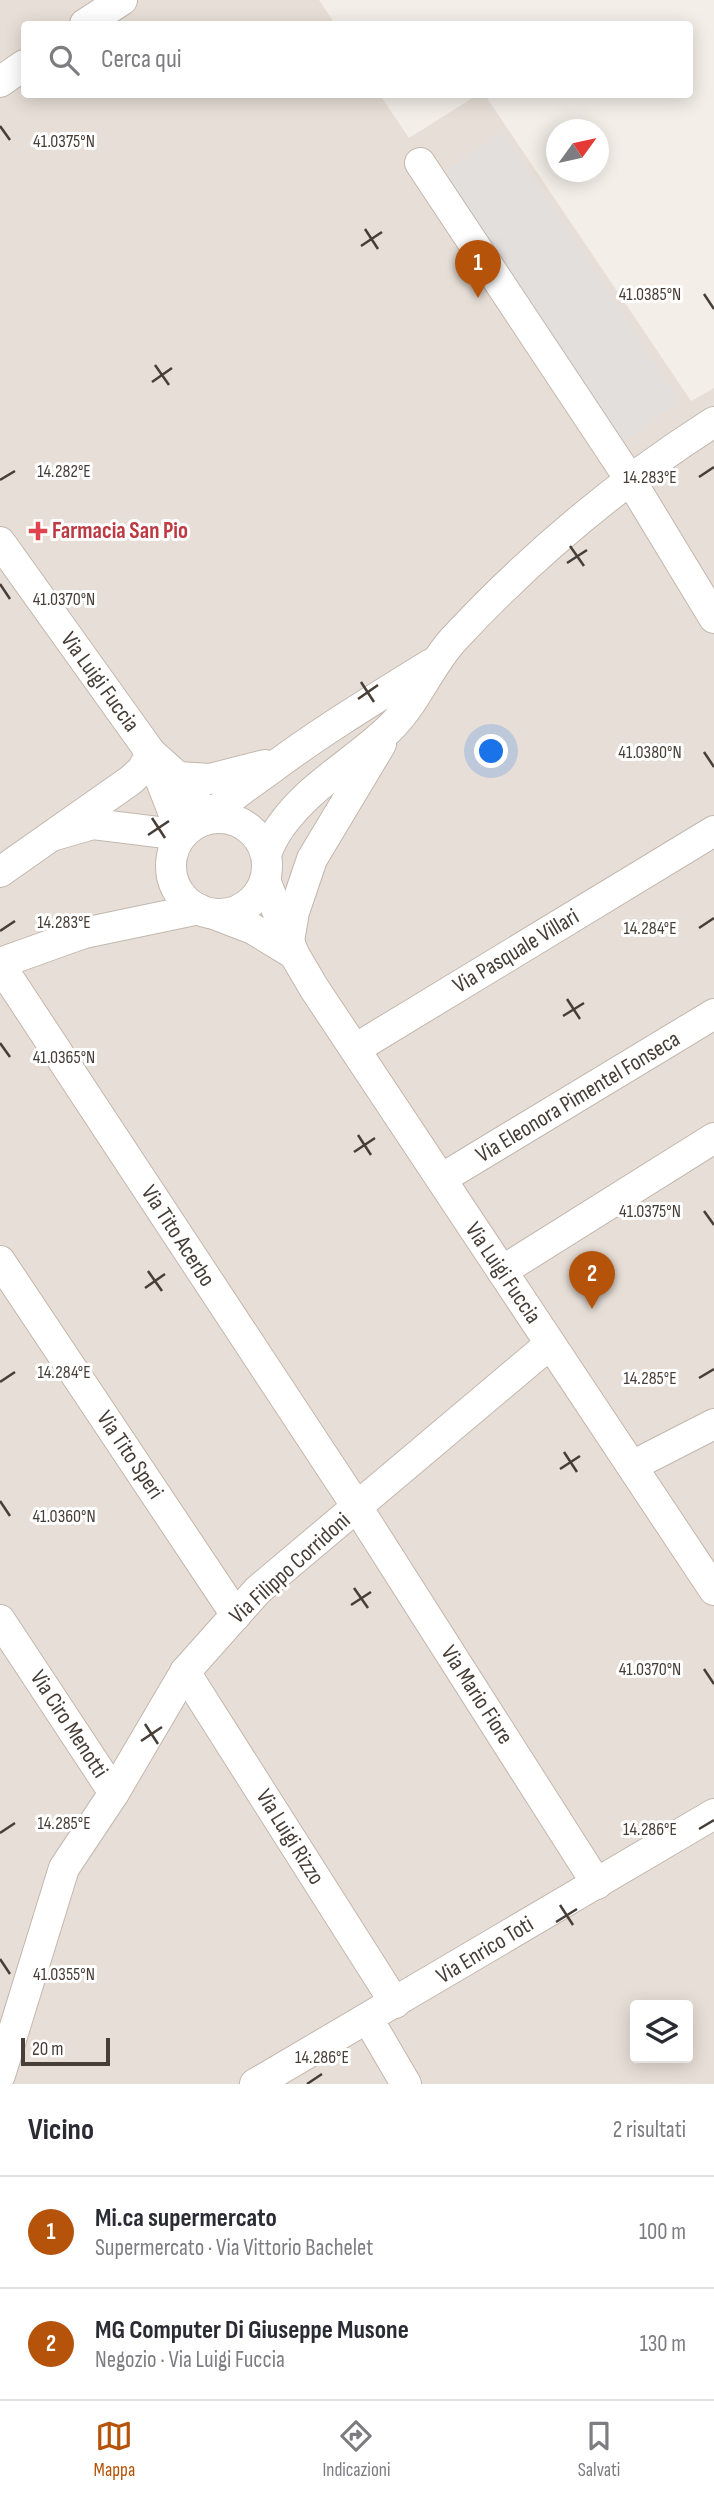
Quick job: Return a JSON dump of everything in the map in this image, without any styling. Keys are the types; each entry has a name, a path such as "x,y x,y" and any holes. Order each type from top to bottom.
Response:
{"street":[{"path":"90,21 122,0"},
{"path":"0,82 21,67"},
{"path":"420,163 631,481 714,618"},
{"path":"292,948 294,912 312,859 389,730 410,705 435,662 512,579 580,520 714,422"},
{"name":"Via Luigi Fuccia","path":"0,542 151,753"},
{"path":"209,818 222,804 282,760 435,662"},
{"path":"0,964 84,933 206,911 239,910 259,892 280,826 299,804 389,730"},
{"path":"151,753 178,777 209,818"},
{"path":"151,753 182,835"},
{"path":"0,872 131,780 142,770 151,753"},
{"path":"178,777 211,779 282,760"},
{"path":"209,818 224,818 238,821 255,835 292,948 187,901 177,890 172,876 174,847 182,835 199,822 209,818"},
{"path":"55,835 93,824 182,835"},
{"name":"Via Pasquale Villari","path":"355,1049 714,831"},
{"name":"Via Luigi Fuccia","path":"292,948 355,1049 714,1590"},
{"name":"Via Tito Acerbo","path":"0,964 356,1507"},
{"name":"Via Eleonora Pimentel Fonseca","path":"441,1179 714,1014"},
{"path":"502,1272 714,1138"},
{"name":"Via Tito Speri","path":"0,1261 236,1615"},
{"name":"Via Filippo Corridoni","path":"0,2075 6,2025 64,1868 114,1793 185,1672 258,1590 550,1343"},
{"path":"632,1466 714,1424"},
{"name":"Via Mario Fiore","path":"356,1507 597,1884"},
{"name":"Via Ciro Menotti","path":"0,1620 114,1793"},
{"name":"Via Luigi Rizzo","path":"185,1672 395,2003"},
{"name":"Via Enrico Toti","path":"255,2084 714,1814"},
{"path":"368,2019 406,2084"}],"shaded area":[{"path":"0,0 319,0 333,21 21,21 21,98 382,98 409,138 472,98 487,98 691,401 714,388 714,2084 0,2084"},
{"path":"502,132 680,401 617,446 439,175"}],"place":[{"name":"Mi.ca supermercato","path":"478,298"},
{"name":"Farmacia San Pio","path":"38,531"},
{"name":"MG Computer Di Giuseppe Musone","path":"592,1309"}]}
